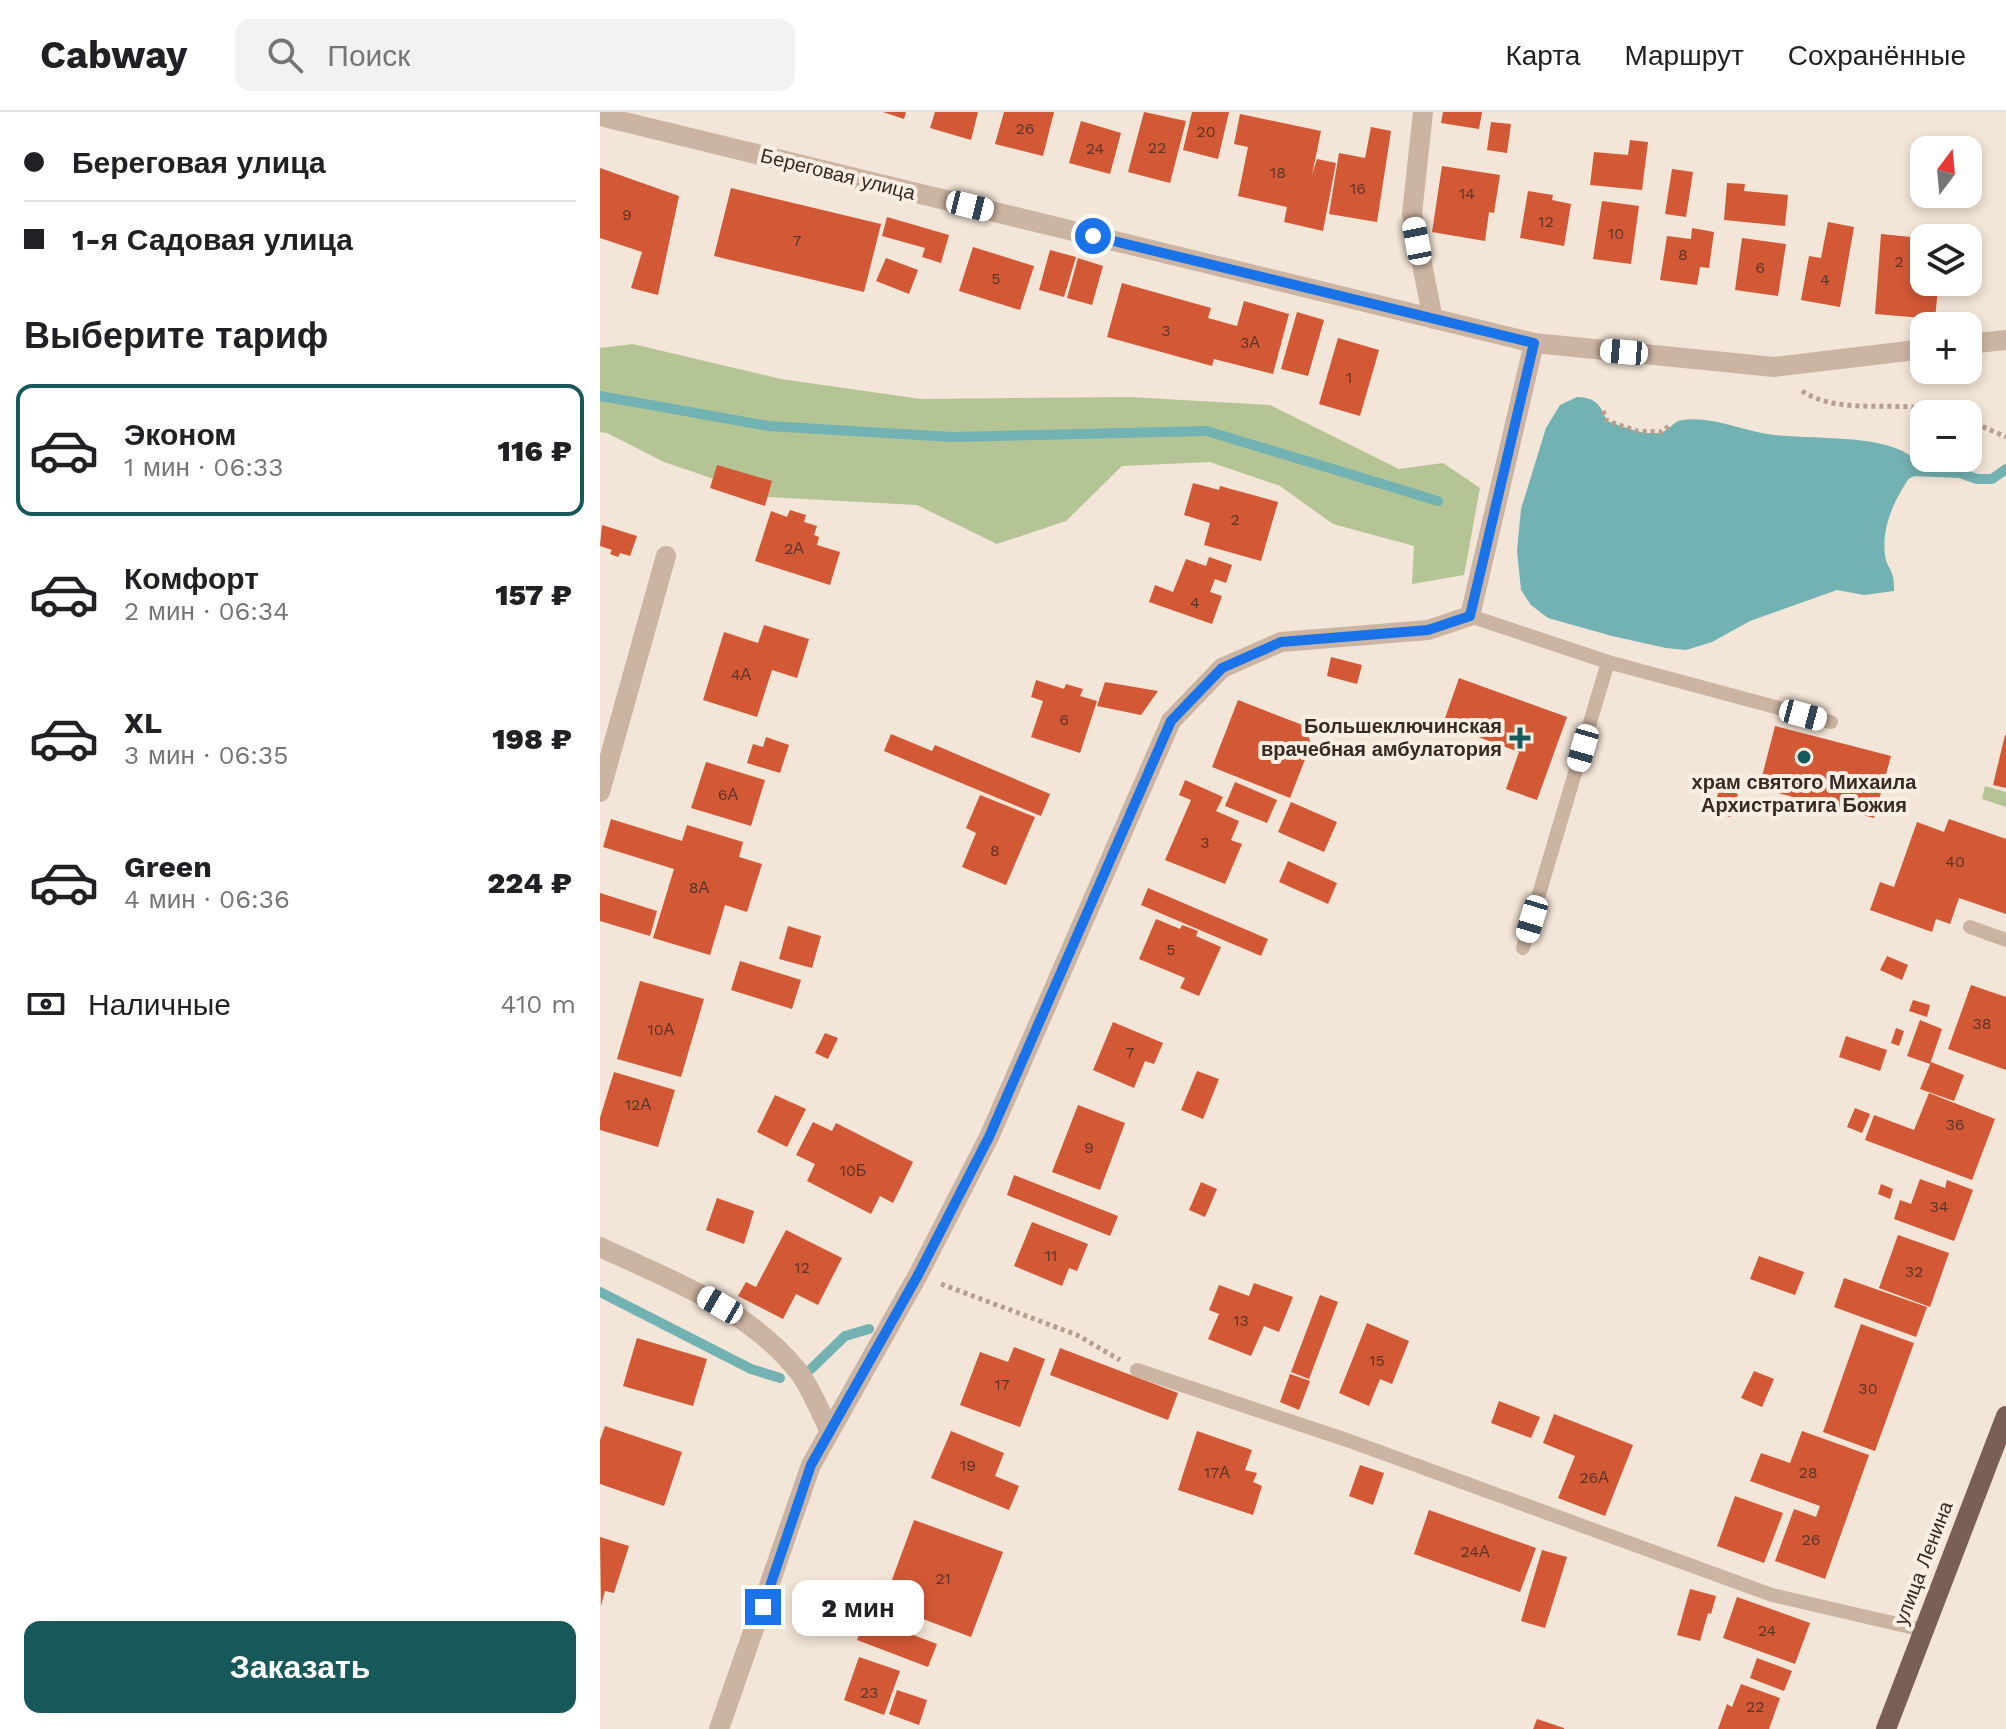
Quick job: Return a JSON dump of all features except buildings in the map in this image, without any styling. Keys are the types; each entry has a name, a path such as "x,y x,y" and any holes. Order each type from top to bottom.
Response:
{"main road":[{"name":"улица Ленина","path":"1886,1729 2006,1416"}],"street":[{"path":"1423,112 1412,214 1433,319"},
{"name":"Береговая улица","path":"600,116 1534,343 1774,367 1910,351"},
{"path":"1982,343 2006,340"},
{"path":"719,1729 811,1465 918,1275 989,1137 1171,721 1222,668 1281,642 1428,630 1470,616 1534,343"},
{"path":"600,792 666,556"},
{"path":"600,1247 698,1292 742,1318 768,1338 800,1373 830,1431"}],"lane":[{"path":"1470,616 1608,662 1831,722"},
{"path":"1523,948 1608,662"},
{"path":"1970,927 2006,940"},
{"path":"1137,1370 1347,1440 1772,1595 1923,1630"}],"path":[{"path":"1774,367 1802,391 1829,404 1910,407"},
{"path":"1603,411 1607,421 1637,431 1662,432 1671,424"},
{"path":"1982,426 2006,437"},
{"path":"918,1275 1077,1335 1137,1370"}],"green space":[{"path":"633,344 781,379 921,399 1129,397 1270,405 1399,469 1443,463 1480,488 1464,575 1412,584 1414,546 1333,524 1280,486 1210,462 1122,466 1066,521 997,544 917,505 767,497 664,462 600,432 600,348"},
{"path":"1985,786 2006,792 2006,807 1982,799"}],"water":[{"path":"1577,397 1589,399 1602,410 1607,421 1641,432 1662,432 1679,421 1692,419 1762,433 1863,441 1900,450 1910,456 1910,472 1913,472 1896,500 1885,532 1885,555 1894,591 1864,595 1837,590 1750,621 1712,642 1686,650 1612,636 1548,618 1531,605 1521,590 1517,551 1521,509 1546,428 1560,405"}],"waterway":[{"path":"600,396 768,426 952,437 1207,431 1438,501"},
{"path":"1905,475 1914,471 1960,473 1977,479 1992,479 2006,469"},
{"path":"600,1292 751,1369 780,1378"},
{"path":"811,1369 845,1336 869,1329"}],"place":[{"name":"Большеключинская врачебная амбулатория","path":"1520,738"},
{"name":"храм святого Михаила Архистратига Божия","path":"1804,757"}],"route":[{"path":"763,1607 811,1465 918,1275 989,1137 1171,721 1222,668 1281,642 1428,630 1470,616 1534,343 1093,236"}]}
